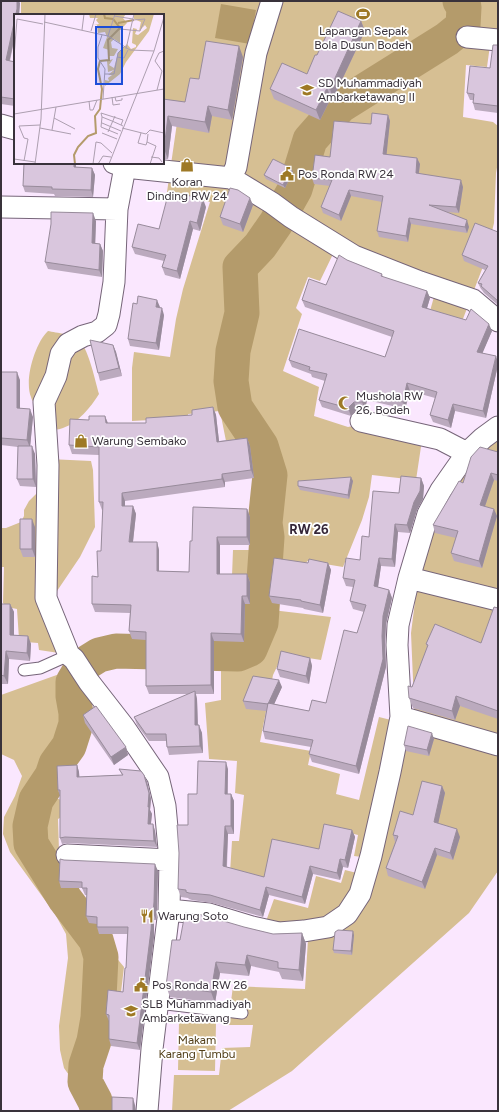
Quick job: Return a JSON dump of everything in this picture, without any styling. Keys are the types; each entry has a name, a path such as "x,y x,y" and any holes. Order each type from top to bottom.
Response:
{"street":[{"path":"231,178 236,167 256,53 272,1"},
{"path":"467,37 498,40"},
{"path":"1,125 14,129"},
{"path":"147,1111 169,910 170,860 165,806 158,777 124,728 89,682 65,658 46,598 48,465 44,402 56,376 60,354 68,344 82,336 97,332 106,324 114,282 119,165 231,178 354,256 420,282 473,300 498,321"},
{"path":"1,207 117,209"},
{"path":"361,421 440,439 467,452"},
{"path":"169,910 209,914 252,927 280,933 328,927 348,914 360,894 371,856 401,717 397,645 398,625 409,578 428,514 444,485 467,452 498,427"},
{"path":"409,578 498,600"},
{"path":"401,717 498,745"},
{"path":"67,855 170,860"}],"lane":[{"path":"24,670 40,668 65,658"},
{"path":"158,1003 242,1013"}],"green space":[{"path":"21,1 498,1 498,38 491,38 487,67 466,65 463,117 493,122 498,126 498,162 496,173 494,223 484,264 461,324 430,311 439,279 333,254 320,281 308,277 296,308 302,314 283,371 319,387 314,416 348,427 357,425 422,440 416,480 372,475 369,497 362,520 343,567 307,561 306,567 274,562 272,575 232,576 233,550 255,550 257,545 255,516 262,486 255,446 250,441 227,446 220,411 188,414 188,418 132,421 132,368 134,352 170,357 176,319 183,289 210,202 167,192 179,109 164,107 164,14 21,14"},
{"path":"48,331 70,335 80,341 89,358 99,394 88,409 74,422 63,428 53,430 47,430 44,420 33,402 29,390 32,362 39,344"},
{"path":"498,439 498,871 469,913 292,1071 228,1111 172,1111 174,1075 219,1075 222,1048 250,1047 253,1025 228,1025 233,986 305,989 308,939 265,924 274,899 308,908 316,876 341,883 345,870 357,873 362,857 354,856 358,835 326,827 320,853 265,880 230,873 232,841 239,841 244,795 235,793 237,761 209,759 205,703 221,700 221,660 243,660 254,655 264,637 272,610 331,617 321,660 283,654 273,675 260,742 311,751 308,765 340,774 336,794 359,800 379,717 415,726 411,633 418,578 432,519 467,462"},
{"path":"49,459 91,461 93,470 95,527 80,557 57,591 55,601 59,653 39,650 38,643 26,642 19,639 17,609 7,607 3,603 4,567 1,567 1,528 6,528 21,522 24,516 24,510 29,501 38,492"},
{"path":"65,672 64,688 71,714 69,728 54,760 56,798 61,800 63,816 58,819 59,851 39,852 57,883 68,898 124,967 121,992 106,992 101,1050 92,1073 78,1088 64,1068 60,1050 59,1026 68,958 66,934 55,914 10,852 3,834 4,817 15,796 22,776 14,760 1,754 1,695"},
{"name":"Makam Karang Tumbu","path":"179,1022 216,1023 215,1071 178,1070"}],"shaded area":[{"path":"221,4 256,10 250,44 215,38"}],"building":[{"path":"1,1 17,1 17,9 16,14 14,14 14,23 6,60 14,62 14,99 1,97"},
{"path":"338,11 361,21 330,89 327,88 316,110 270,89 282,63 307,74 315,55 317,55"},
{"path":"206,41 239,46 228,110 208,106 205,122 168,116 164,149 164,99 185,102 190,78 199,79"},
{"path":"493,45 498,45 498,106 473,103 474,94 467,93 470,66 490,68"},
{"path":"372,113 388,115 383,154 417,158 416,173 461,180 456,207 429,205 467,220 465,227 409,218 406,236 377,231 383,196 349,190 339,215 321,207 332,180 312,178 315,155 330,157 334,121 371,124"},
{"path":"273,159 291,168 283,185 264,175"},
{"path":"24,164 74,164 74,167 92,168 91,190 52,189 52,187 23,186"},
{"path":"230,188 238,190 250,198 240,224 220,217"},
{"path":"169,191 203,199 197,223 190,221 177,271 162,267 166,255 132,247 138,224 159,229"},
{"path":"51,212 93,213 92,243 100,244 99,270 45,262 51,224"},
{"path":"475,223 498,232 498,301 481,286 482,284 478,283 488,266 462,255"},
{"path":"339,255 347,260 382,274 381,276 427,291 422,307 466,320 471,309 489,324 477,352 496,356 483,411 453,404 448,420 430,415 437,392 407,383 403,402 364,393 362,402 354,402 348,408 319,400 327,374 309,370 310,367 289,360 299,329 385,357 394,331 302,300 309,279 326,285"},
{"path":"138,296 157,300 156,307 162,308 156,343 128,339 133,303 137,304"},
{"path":"90,340 113,345 119,368 98,373"},
{"path":"1,372 17,372 17,408 30,409 27,440 1,438"},
{"path":"213,407 217,442 247,438 251,470 222,474 222,479 122,493 122,506 133,506 129,542 157,542 157,571 189,572 193,507 247,509 247,537 217,537 217,574 247,574 247,596 242,596 241,634 211,633 211,685 146,686 146,632 129,631 131,605 92,604 92,576 98,577 97,551 101,551 103,502 99,502 99,447 69,445 70,419 89,420 89,416 105,416 106,423 146,423 146,418 192,415 192,410"},
{"path":"18,446 32,446 33,479 17,479"},
{"path":"480,447 498,452 498,475 491,473 480,505 494,509 479,561 451,553 458,531 433,525 459,481 463,483 471,457"},
{"path":"401,476 421,478 420,491 414,502 407,525 395,524 392,559 379,558 374,586 389,590 383,616 383,659 356,766 309,754 313,740 263,731 268,703 309,711 312,700 326,703 344,630 357,633 366,605 350,601 355,580 343,578 346,558 360,560 362,536 369,537 373,491 399,493"},
{"path":"351,477 348,495 298,486 298,481"},
{"path":"20,519 32,519 32,549 20,549"},
{"path":"274,558 308,563 309,559 328,563 320,605 301,600 269,596"},
{"path":"1,604 10,604 10,635 28,636 27,653 6,651 4,676 1,675"},
{"path":"494,607 498,608 498,711 456,696 452,711 409,698 408,686 412,687 428,645 426,644 435,624 481,643"},
{"path":"281,651 310,658 306,676 277,669"},
{"path":"253,676 279,680 268,704 243,701"},
{"path":"195,691 195,725 199,725 200,746 167,747 166,734 146,734 134,717"},
{"path":"96,706 126,747 111,757 83,715"},
{"path":"408,726 432,733 427,750 404,745"},
{"path":"198,761 226,762 225,794 231,794 231,826 225,826 223,866 264,877 272,839 319,849 324,824 352,830 345,860 340,859 337,873 310,866 302,897 266,887 260,910 210,895 189,893 186,892 186,890 178,889 179,853 177,825 188,825 188,794 197,794"},
{"path":"77,765 77,777 123,775 119,769 141,771 144,775 149,793 148,824 153,824 154,841 60,838 60,790 58,790 57,766"},
{"path":"422,781 442,786 434,822 457,829 450,853 435,848 422,882 386,868 398,836 393,835 400,811 413,815"},
{"path":"60,859 155,864 153,913 137,1043 109,1039 109,1015 106,1014 108,990 123,992 128,927 97,927 97,917 86,916 87,888 82,888 82,882 59,881"},
{"path":"185,913 203,915 273,934 302,933 299,970 278,968 278,962 247,955 245,965 216,962 211,992 166,986 172,940 180,940"},
{"path":"338,930 353,931 351,951 333,950 335,932"},
{"path":"112,1097 133,1098 133,1111 112,1111"}],"waterway":[{"path":"98,1111 95,1101 85,1082 86,1065 94,1041 98,1018 101,957 96,940 65,899 31,844 30,826 36,800 52,776 56,764 69,746 76,724 73,682 83,665 99,655 116,651 238,654 250,649 261,623 267,537 265,523 270,475 261,446 235,407 231,381 233,351 242,313 240,267 260,246 276,223 295,189 310,140 340,106 447,39 463,26 464,7 460,1"}],"place":[{"name":"Lapangan Sepak Bola Dusun Bodeh","path":"363,14"},
{"name":"SD Muhammadiyah Ambarketawang II","path":"307,90"},
{"name":"Koran Dinding RW 24","path":"187,165"},
{"name":"Pos Ronda RW 24","path":"287,174"},
{"name":"Mushola RW 26, Bodeh","path":"345,403"},
{"name":"Warung Sembako","path":"81,441"},
{"name":"Warung Soto","path":"147,916"},
{"name":"Pos Ronda RW 26","path":"141,985"},
{"name":"SLB Muhammadiyah Ambarketawang","path":"131,1011"}],"district":[{"name":"RW 26","path":"309,529"}]}
